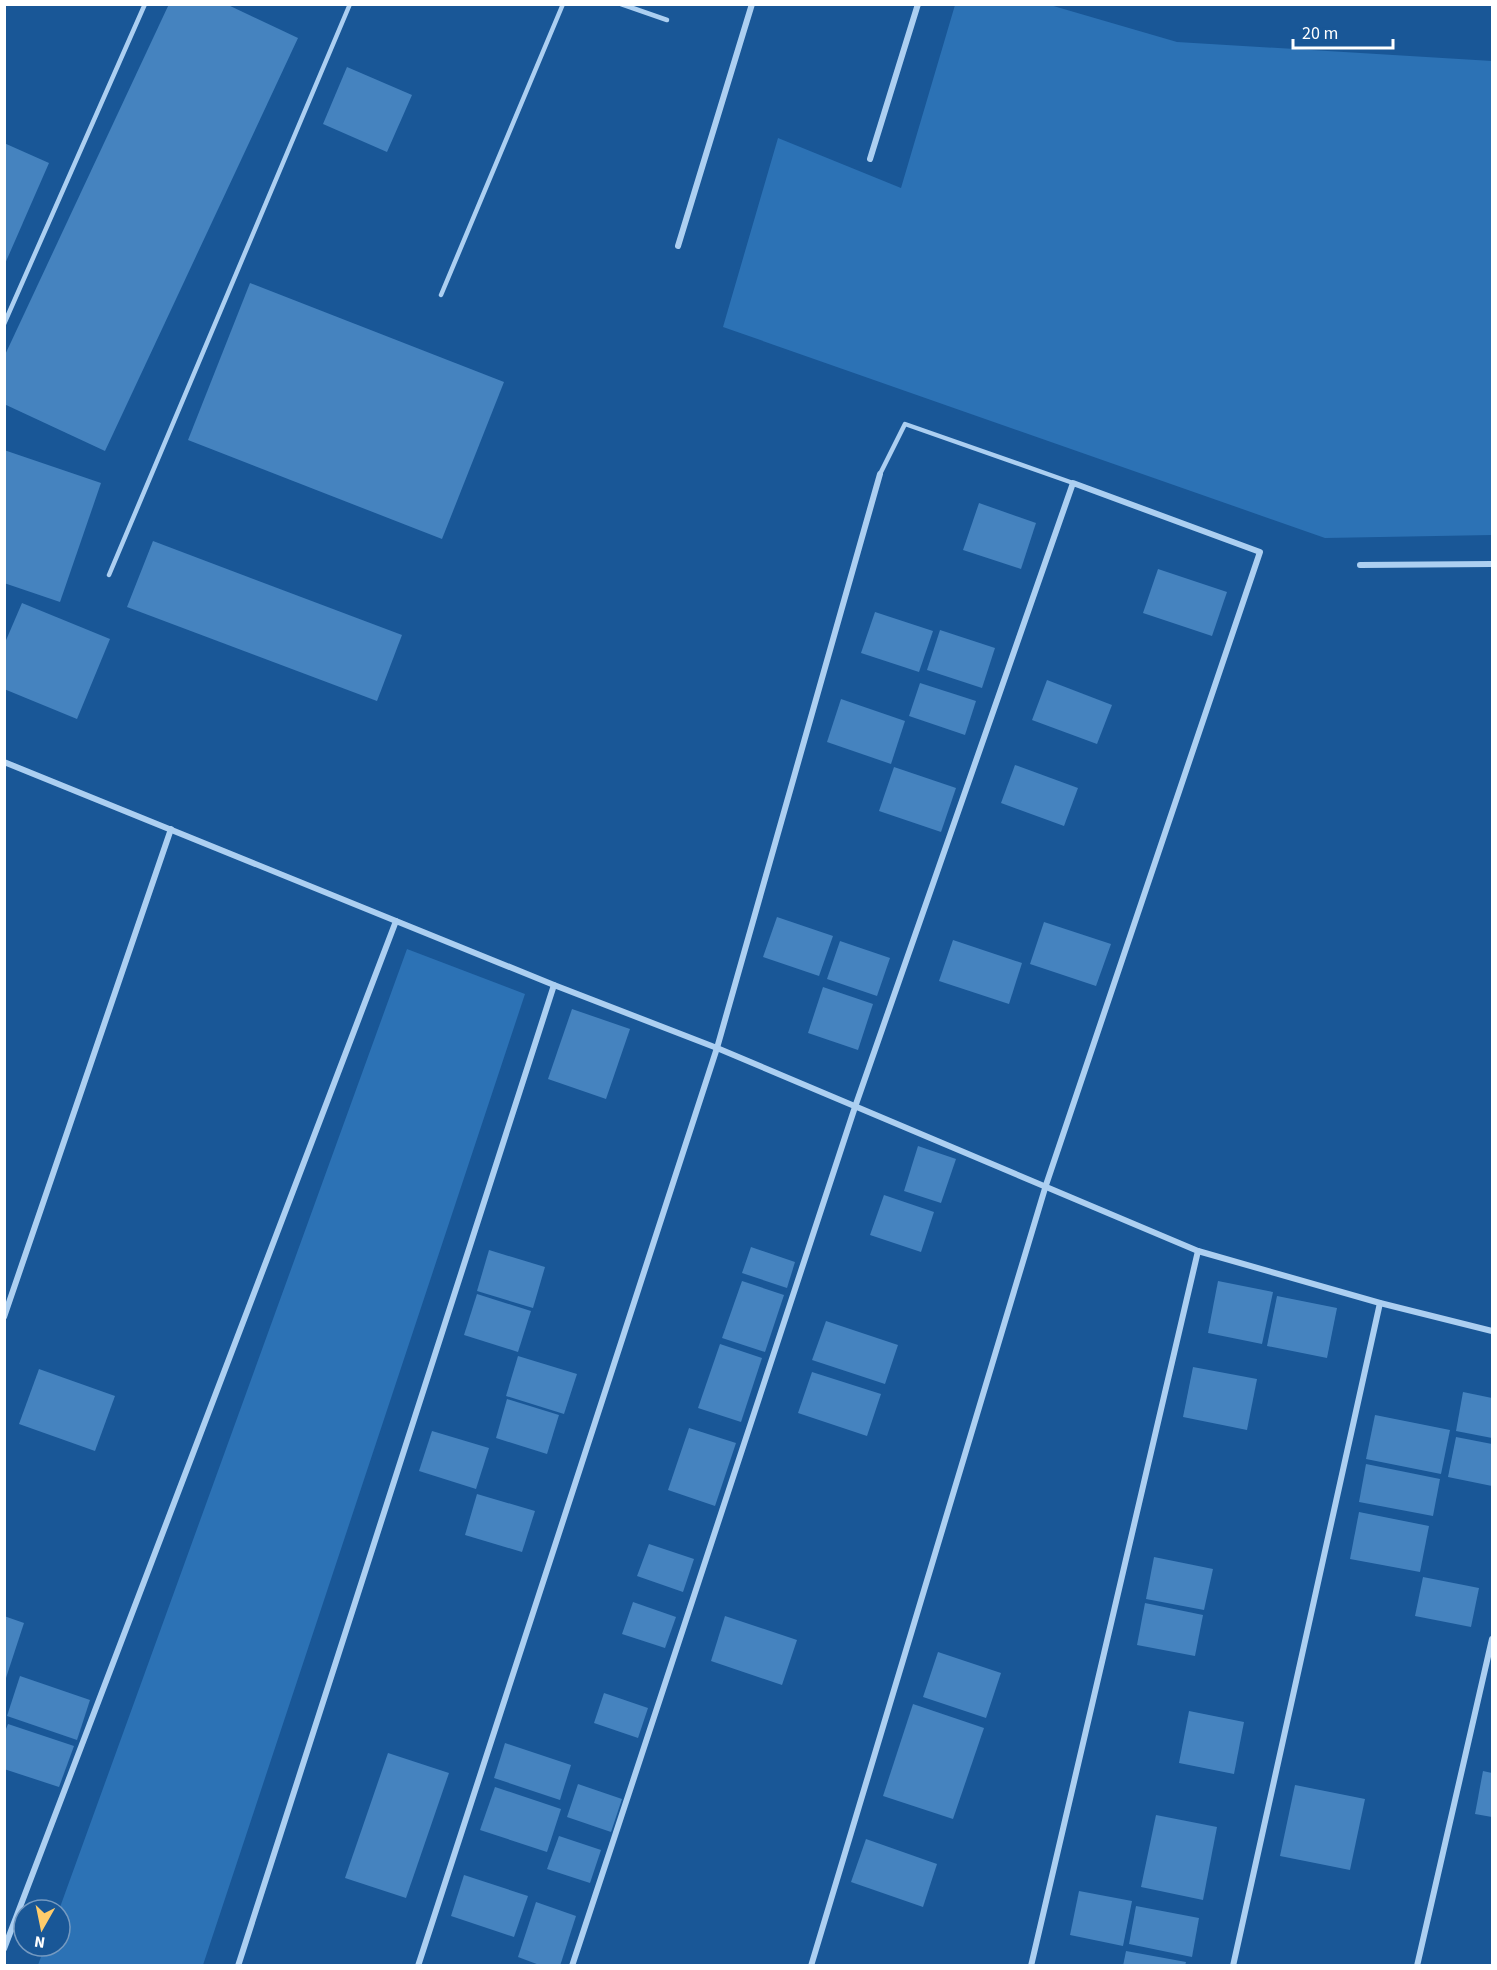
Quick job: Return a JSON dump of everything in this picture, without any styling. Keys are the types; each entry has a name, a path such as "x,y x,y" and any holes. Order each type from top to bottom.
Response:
{"street":[{"path":"678,246 752,4"},
{"path":"870,159 918,4"},
{"path":"417,1965 717,1048 880,474"},
{"path":"572,1965 855,1107 1073,483 1260,552 1046,1185 811,1965"},
{"path":"1360,565 1492,564"},
{"path":"4,762 554,985 717,1048 1198,1251 1380,1303 1492,1331"},
{"path":"4,1317 171,829"},
{"path":"4,1949 396,921"},
{"path":"238,1965 554,985"},
{"path":"1031,1965 1198,1251"},
{"path":"1233,1965 1380,1303"},
{"path":"1417,1965 1492,1639"}],"lane":[{"path":"4,324 146,4"},
{"path":"109,575 351,4"},
{"path":"441,295 563,4"},
{"path":"621,4 667,20"},
{"path":"880,474 905,424 1073,483"}],"shaded area":[{"path":"955,5 1050,5 1177,42 1492,61 1492,535 1325,538 723,327 778,138 901,188"},
{"path":"407,949 525,994 203,1965 38,1965 41,1958 72,1958 72,1898 63,1898"}],"building":[{"path":"169,4 226,4 298,38 105,451 4,404 4,357"},
{"path":"347,67 412,95 387,152 323,124"},
{"path":"4,143 49,163 4,266"},
{"path":"250,283 504,382 442,539 188,440"},
{"path":"4,450 101,483 60,602 4,583"},
{"path":"979,503 1036,523 1021,569 963,550"},
{"path":"153,541 402,635 377,701 127,607"},
{"path":"1158,569 1227,592 1212,636 1143,613"},
{"path":"22,603 110,639 77,719 4,689 4,645"},
{"path":"875,612 933,631 919,672 861,653"},
{"path":"940,630 995,648 982,688 927,670"},
{"path":"1047,680 1112,705 1097,744 1032,720"},
{"path":"920,683 976,701 965,735 909,716"},
{"path":"841,699 905,721 891,764 827,742"},
{"path":"1015,765 1078,788 1064,826 1001,803"},
{"path":"894,767 956,788 941,832 879,811"},
{"path":"777,917 833,936 819,976 763,957"},
{"path":"1044,922 1111,944 1096,986 1030,964"},
{"path":"953,940 1022,963 1009,1004 939,981"},
{"path":"840,941 890,958 877,996 827,979"},
{"path":"823,987 873,1004 858,1050 808,1033"},
{"path":"572,1009 630,1029 606,1099 548,1079"},
{"path":"918,1146 956,1159 941,1203 904,1191"},
{"path":"884,1195 934,1212 921,1252 870,1235"},
{"path":"751,1247 795,1262 787,1288 742,1273"},
{"path":"489,1250 545,1267 533,1308 477,1291"},
{"path":"742,1281 784,1295 765,1352 722,1338"},
{"path":"1218,1281 1273,1292 1262,1344 1208,1333"},
{"path":"477,1294 531,1311 518,1352 464,1335"},
{"path":"1277,1296 1337,1308 1327,1358 1267,1346"},
{"path":"826,1321 898,1345 885,1384 812,1360"},
{"path":"720,1344 762,1358 741,1422 698,1408"},
{"path":"518,1356 577,1374 564,1414 506,1396"},
{"path":"1193,1367 1257,1379 1247,1430 1183,1417"},
{"path":"39,1369 115,1396 95,1451 19,1424"},
{"path":"812,1372 881,1394 867,1436 798,1413"},
{"path":"1463,1392 1492,1398 1492,1438 1456,1431"},
{"path":"507,1399 559,1415 547,1454 496,1438"},
{"path":"1375,1415 1450,1430 1441,1474 1366,1459"},
{"path":"689,1428 736,1443 715,1506 668,1490"},
{"path":"432,1431 489,1448 476,1489 419,1471"},
{"path":"1456,1437 1492,1444 1492,1486 1448,1477"},
{"path":"1366,1464 1440,1479 1433,1516 1359,1502"},
{"path":"477,1494 535,1511 522,1552 465,1535"},
{"path":"1359,1512 1429,1526 1420,1572 1350,1559"},
{"path":"649,1544 694,1559 683,1592 637,1576"},
{"path":"1154,1557 1213,1569 1204,1610 1146,1599"},
{"path":"1423,1577 1479,1588 1471,1627 1415,1616"},
{"path":"633,1602 676,1617 665,1648 622,1634"},
{"path":"1145,1603 1203,1615 1195,1656 1137,1645"},
{"path":"4,1616 24,1623 5,1681 4,1681"},
{"path":"725,1616 797,1640 782,1685 711,1661"},
{"path":"938,1652 1001,1673 986,1718 923,1697"},
{"path":"20,1676 90,1700 77,1740 7,1716"},
{"path":"604,1693 648,1708 638,1738 594,1723"},
{"path":"913,1704 984,1728 953,1819 883,1796"},
{"path":"1189,1711 1244,1722 1234,1774 1179,1763"},
{"path":"8,1724 74,1746 59,1787 4,1769 4,1734"},
{"path":"505,1743 571,1765 560,1800 494,1778"},
{"path":"388,1753 449,1773 406,1898 345,1878"},
{"path":"1483,1771 1492,1773 1492,1817 1475,1814"},
{"path":"578,1784 622,1799 611,1832 567,1817"},
{"path":"1295,1785 1365,1799 1350,1870 1280,1856"},
{"path":"495,1787 561,1809 547,1852 480,1830"},
{"path":"1156,1815 1217,1827 1203,1900 1141,1887"},
{"path":"559,1836 601,1850 590,1883 547,1869"},
{"path":"866,1839 937,1864 923,1907 851,1882"},
{"path":"464,1875 528,1896 514,1937 451,1916"},
{"path":"1079,1891 1132,1901 1123,1946 1070,1935"},
{"path":"536,1902 576,1916 560,1966 542,1966 518,1957"},
{"path":"1136,1906 1199,1918 1192,1957 1129,1944"},
{"path":"1126,1951 1186,1962 1185,1966 1123,1966"}]}
